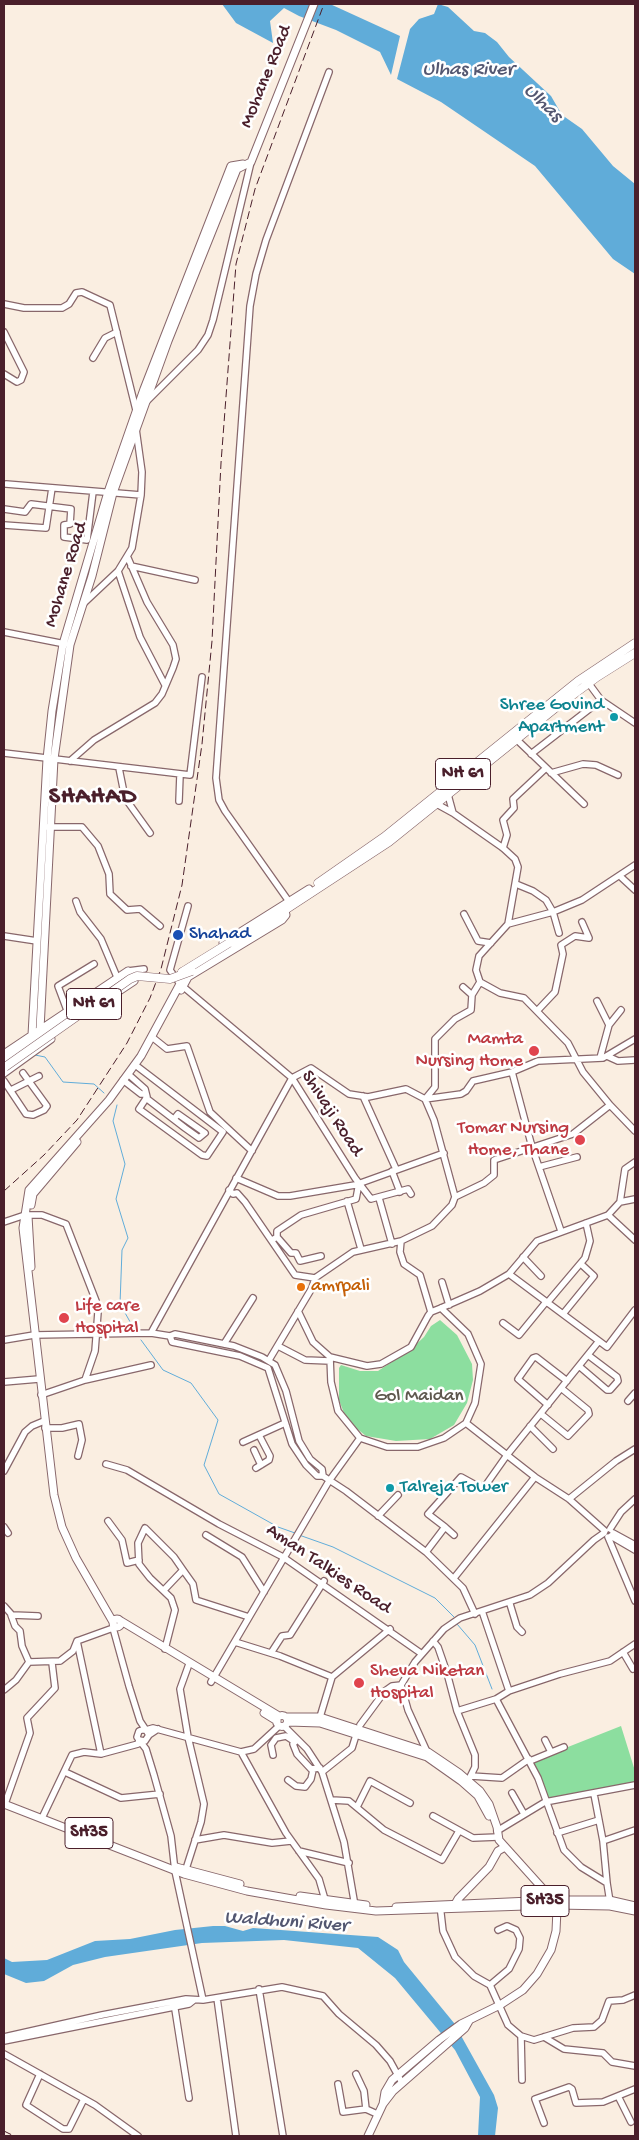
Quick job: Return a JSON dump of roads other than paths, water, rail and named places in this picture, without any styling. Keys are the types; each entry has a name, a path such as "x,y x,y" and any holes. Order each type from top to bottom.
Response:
{"highway":[{"name":"NH 61","path":"4,1062 133,974 180,973 285,911 434,802 555,703 635,643"},
{"name":"NH 61","path":"587,680 635,653"},
{"name":"NH 61","path":"4,1068 130,979 137,976 179,978 192,972 271,918 289,902 349,864"}],"main road":[{"name":"Mohane Road","path":"251,162 314,4"},
{"path":"234,167 251,162"},
{"name":"Mohane Road","path":"110,493 136,429 140,412 148,401 168,341 234,167"},
{"name":"Mohane Road","path":"40,1029 50,759 66,644 90,570 110,493 234,167"},
{"name":"Mohane Road","path":"66,644 84,603 90,570"},
{"name":"Mohane Road","path":"32,1035 37,941 47,827"},
{"path":"181,986 184,968 289,902"},
{"path":"127,1079 138,1068 181,986 188,977 282,920 286,915 285,911"},
{"path":"4,1054 117,977 128,971 134,979 133,982 4,1073"},
{"path":"153,1038 127,1079 108,1104 29,1190 23,1228 25,1257 32,1299 51,1468 59,1508 68,1537 117,1623 282,1721 320,1723 358,1729"},
{"path":"36,1335 39,1379 43,1395"},
{"path":"117,1623 165,1649 188,1666"},
{"path":"282,1721 320,1717 428,1755 469,1780 489,1804 498,1836 498,1851"},
{"name":"SH35","path":"4,1802 175,1869 247,1891 355,1906 376,1911 554,1903 610,1903 635,1906"},
{"path":"368,2136 383,2104 385,2092 469,2021 524,1990 537,1974 551,1950 556,1931 554,1903 505,1847 498,1836"},
{"path":"454,1906 483,1873 498,1851 505,1847"},
{"name":"SH35","path":"610,1903 635,1911"}],"street":[{"path":"289,902 225,811 219,800 216,778 250,306 256,274 266,240 329,72"},
{"path":"148,401 198,350 208,335 251,162"},
{"path":"4,304 24,308 57,309 66,307 76,293 88,293 110,304 140,412"},
{"path":"4,332 24,372 21,380 17,382 4,374"},
{"path":"93,358 105,338 117,332"},
{"path":"84,603 118,571 128,558 132,548 141,496 142,472 136,429"},
{"path":"6,484 141,496"},
{"path":"4,525 46,528 51,506 52,488"},
{"path":"4,509 25,512 31,504 72,511 70,524 64,526 64,537 86,540 93,492"},
{"path":"70,761 94,740 146,710 158,699 174,668 176,653 128,558"},
{"path":"131,566 195,580"},
{"path":"118,571 140,636 165,685"},
{"path":"4,632 66,644"},
{"path":"4,753 190,776 202,678"},
{"path":"587,680 601,700 635,724"},
{"path":"531,754 601,700"},
{"path":"514,738 584,804"},
{"path":"503,848 507,835 503,820 514,808 512,800 548,771 583,764 596,765 618,775"},
{"path":"118,768 125,798 150,834"},
{"path":"179,801 180,775"},
{"path":"447,791 453,813"},
{"path":"434,802 503,848 517,863 516,884 508,924 479,956 476,970 480,982 500,993 524,998 568,1043 582,1072 635,1131"},
{"path":"47,827 82,827 98,846 109,874 110,894 126,910 140,909 160,926"},
{"path":"508,924 553,912 593,894 635,865"},
{"path":"622,878 635,890"},
{"path":"516,884 540,895 553,912 560,933"},
{"path":"76,901 80,912 101,939 117,977"},
{"path":"181,986 170,970 188,906"},
{"path":"464,914 478,941 491,943"},
{"path":"537,1011 555,992 564,954 561,945 574,936 589,938 582,922"},
{"path":"4,936 37,941"},
{"path":"66,1011 58,986 94,964"},
{"path":"128,971 144,969"},
{"path":"425,1098 435,1087 435,1039 455,1019 471,1010 472,995 480,982"},
{"name":"Shivaji Road","path":"181,986 292,1078 359,1183 371,1199 379,1198"},
{"path":"463,987 472,995"},
{"path":"58,992 66,1011"},
{"path":"596,1001 609,1026"},
{"path":"600,1058 609,1026 621,1010"},
{"path":"153,1038 169,1049 187,1046 210,1112 252,1151"},
{"path":"151,1333 292,1078 312,1068 348,1094 363,1096 406,1090 425,1098 461,1094 466,1091 473,1081 512,1072 542,1060 600,1058 607,1056 635,1039"},
{"path":"607,1056 618,1062 635,1060"},
{"path":"127,1079 145,1089 146,1096 139,1109 203,1156 207,1156 224,1133 138,1068"},
{"path":"512,1072 532,1147 561,1231"},
{"path":"4,1081 26,1114 30,1116 44,1110 47,1106 23,1073"},
{"path":"11,1090 39,1076"},
{"path":"146,1096 174,1119 185,1128 199,1138 204,1133 178,1114 174,1119"},
{"path":"363,1096 394,1170 400,1192"},
{"path":"269,1360 315,1278 353,1252 392,1244 432,1226 452,1204 455,1197 444,1153 425,1098"},
{"path":"455,1197 484,1183 494,1175 494,1160 573,1134 610,1105"},
{"path":"185,1128 190,1121"},
{"path":"236,1178 278,1196 290,1196 359,1183 444,1153"},
{"path":"539,1168 577,1157"},
{"path":"278,1346 306,1360 330,1359 367,1366 381,1364 411,1347 431,1312 480,1292 509,1274 537,1241 608,1215 620,1202 625,1169 635,1162"},
{"path":"315,1278 295,1275 274,1238 277,1231 301,1215 358,1196 359,1183"},
{"path":"229,1190 232,1194 237,1193 274,1238 291,1253 295,1252 303,1262 321,1256"},
{"path":"392,1244 379,1198 408,1190 411,1194"},
{"path":"620,1202 635,1199"},
{"path":"347,1201 361,1249"},
{"path":"4,1222 26,1215 46,1215 67,1225 96,1301 98,1312 95,1351 85,1380"},
{"path":"608,1215 635,1240"},
{"path":"503,1323 519,1335 581,1264 590,1248 586,1223"},
{"path":"401,1241 400,1252 404,1264 420,1275 431,1312"},
{"path":"284,1258 291,1253"},
{"path":"523,1257 541,1276"},
{"path":"563,1314 594,1276 581,1264"},
{"path":"509,1274 607,1347 635,1310"},
{"path":"442,1282 449,1305"},
{"path":"224,1344 253,1298"},
{"path":"298,1311 313,1342 330,1359 331,1382 338,1410 360,1438 387,1447 418,1447 444,1438 466,1423 475,1403 481,1364 468,1334 441,1308"},
{"path":"4,1340 36,1335 151,1333 170,1336 175,1334 233,1345 261,1361 270,1373 292,1444 304,1462 316,1476 323,1476 426,1552 462,1588 475,1614"},
{"path":"170,1336 172,1342 261,1361 269,1360"},
{"path":"454,1534 428,1514 461,1477 483,1489 530,1426 599,1341"},
{"path":"230,1354 233,1345"},
{"path":"579,1366 607,1390 614,1386 618,1381 617,1378 588,1355"},
{"path":"548,1404 518,1379 533,1358 536,1358 567,1381"},
{"path":"269,1360 277,1371 300,1441 309,1457 322,1469 323,1476"},
{"path":"43,1395 85,1380 151,1365"},
{"path":"270,1373 277,1371"},
{"path":"4,1382 39,1379"},
{"path":"541,1414 568,1436 589,1414 588,1410 561,1388"},
{"path":"628,1401 635,1393"},
{"path":"283,1417 291,1415"},
{"path":"466,1423 535,1478 569,1499 609,1533 635,1550"},
{"path":"4,1471 25,1432 32,1426 62,1428 79,1424 82,1440 78,1456"},
{"path":"243,1442 285,1425 294,1424"},
{"path":"530,1426 553,1449"},
{"path":"254,1450 258,1466 269,1460 270,1456 259,1435"},
{"path":"212,1680 329,1481 360,1438"},
{"path":"569,1499 635,1448"},
{"path":"304,1462 309,1457"},
{"name":"Aman Talkies Road","path":"106,1464 127,1470 217,1521 221,1521 285,1556 423,1653"},
{"path":"454,1578 535,1478"},
{"path":"378,1516 398,1495"},
{"path":"428,1755 402,1694 401,1685 423,1653 444,1629 460,1618 510,1604 530,1595 548,1583 594,1540 609,1533 621,1512 635,1499"},
{"path":"108,1521 122,1540 127,1563 139,1560"},
{"path":"426,1552 444,1527"},
{"path":"4,1528 8,1533"},
{"path":"165,1649 175,1610 171,1598 150,1578 139,1560 138,1542 145,1528 174,1556 193,1584 196,1600 249,1617"},
{"path":"609,1533 635,1545"},
{"path":"609,1533 635,1602"},
{"path":"206,1535 242,1557 264,1592"},
{"path":"164,1590 183,1570"},
{"path":"271,1653 282,1636 290,1635 323,1582"},
{"path":"510,1604 517,1627 522,1632"},
{"path":"4,1606 11,1615 15,1626 20,1631 22,1646 29,1662"},
{"path":"482,1611 509,1691"},
{"path":"11,1615 38,1616"},
{"path":"29,1662 52,1663 60,1661 69,1655 77,1641 117,1623 140,1721 147,1735 146,1748"},
{"path":"320,1717 332,1676 388,1629"},
{"path":"77,1641 100,1754"},
{"path":"433,1641 438,1647 457,1711 475,1755 475,1767 469,1780 502,1778 530,1760 564,1747"},
{"path":"234,1642 271,1653 332,1676"},
{"path":"457,1711 496,1699 509,1691 560,1674 610,1661 635,1644"},
{"path":"623,1652 633,1669"},
{"path":"4,1690 16,1680 29,1662"},
{"path":"4,1802 30,1733 27,1718 55,1688 52,1663"},
{"path":"185,1872 196,1840 204,1804 188,1737 180,1689 188,1666"},
{"path":"296,1740 293,1749 313,1770 321,1770 352,1748 358,1729 385,1690 392,1686 401,1685"},
{"path":"496,1699 530,1760 564,1850 581,1867 607,1883"},
{"path":"43,1816 72,1755 84,1752 100,1754 133,1744 138,1736 140,1721"},
{"path":"138,1736 147,1735 158,1729 241,1752 254,1749 282,1721 321,1770 332,1800 348,1862 355,1906"},
{"path":"138,1736 147,1735"},
{"path":"138,1736 146,1748 171,1836 175,1869 203,2000"},
{"path":"272,1755 271,1745 276,1738 286,1736 296,1740"},
{"path":"545,1740 550,1752"},
{"path":"241,1752 291,1841 319,1879 325,1902"},
{"path":"288,1780 296,1786 305,1787 312,1779 313,1770"},
{"path":"65,1772 121,1798 160,1794"},
{"path":"357,1807 370,1780 410,1802"},
{"path":"433,1816 473,1838 498,1836 524,1814 545,1802 635,1785"},
{"path":"512,1793 524,1814"},
{"path":"594,1794 603,1841 610,1903"},
{"path":"332,1800 349,1801 384,1830 442,1860 460,1831"},
{"path":"557,1832 599,1820"},
{"path":"603,1841 635,1830"},
{"path":"196,1840 224,1835 272,1843 291,1841"},
{"path":"299,1851 348,1862"},
{"path":"440,1907 445,1938 455,1957 474,1976 490,1985 508,2025 521,2036 534,2040 573,2028 594,2027 602,2020 609,2000 623,2000 635,1996"},
{"path":"490,1985 509,1969 519,1949 520,1938 516,1930 506,1926 498,1930"},
{"path":"4,2036 194,2000 282,1987 323,1996 339,2014 376,2045 390,2061 400,2078"},
{"path":"259,1990 283,2136"},
{"path":"217,1998 236,2136"},
{"path":"175,2004 189,2098"},
{"path":"4,2041 128,2013"},
{"path":"521,2036 522,2080"},
{"path":"544,2037 564,2049 603,2053 612,2062 635,2066"},
{"path":"4,2054 84,2099 138,2136"},
{"path":"40,2074 26,2105 63,2129 69,2129 84,2099"},
{"path":"356,2074 364,2091 366,2109"},
{"path":"338,2084 343,2112 366,2109 378,2114"},
{"path":"544,2123 535,2099 569,2087 572,2089 576,2103 603,2102 635,2090"},
{"path":"618,2096 631,2122"}],"water":[{"path":"222,4 330,4 400,36 391,75 380,52 336,30 299,16 284,8 270,21 273,43 236,23"},
{"name":"Ulhas River","path":"438,4 448,7 474,31 485,33 497,42 509,57 551,96 562,115 582,129 613,166 635,184 635,274 613,259 535,166 441,102 397,79 410,29 419,19 434,14"},
{"path":"225,1926 243,1931 253,1928 378,1937 398,1950 404,1962 454,2023 494,2095 498,2108 495,2136 478,2136 480,2097 455,2050 395,1978 358,1948 284,1940 202,1943 105,1957 73,1965 44,1981 26,1983 4,1974 4,1958 12,1962 47,1960 95,1941 130,1939 175,1930"}],"waterway":[{"path":"35,1055 45,1057 63,1082 94,1084 104,1093"},
{"path":"117,1105 113,1121 125,1164 116,1199 128,1238 122,1250 120,1304 133,1327"},
{"path":"141,1340 163,1370 191,1383 218,1420 204,1465 219,1494 278,1527 295,1533"},
{"path":"299,1535 333,1547 435,1598 454,1617"},
{"path":"457,1624 475,1645 492,1689"}],"railway":[{"path":"4,1191 44,1155 77,1120 127,1043 150,998 161,969 182,885 202,744 212,641 221,463 236,264 255,189 324,4"},
{"path":"4,2131 14,2136"}],"place":[{"name":"Shree Govind Apartment","path":"614,717"},
{"name":"Shahad","path":"178,935"},
{"name":"Mamta Nursing Home","path":"534,1051"},
{"name":"Tomar Nursing Home, Thane","path":"580,1140"},
{"name":"amrpali","path":"301,1287"},
{"name":"Life care Hospital","path":"64,1318"},
{"name":"Talreja Tower","path":"390,1488"},
{"name":"Sheva Niketan Hospital","path":"359,1683"}],"district":[{"name":"SHAHAD","path":"93,798"}],"water label":[{"name":"Ulhas","path":"542,104"},
{"name":"Waldhuni River","path":"286,1923"}],"park label":[{"name":"Gol Maidan","path":"419,1397"}]}
